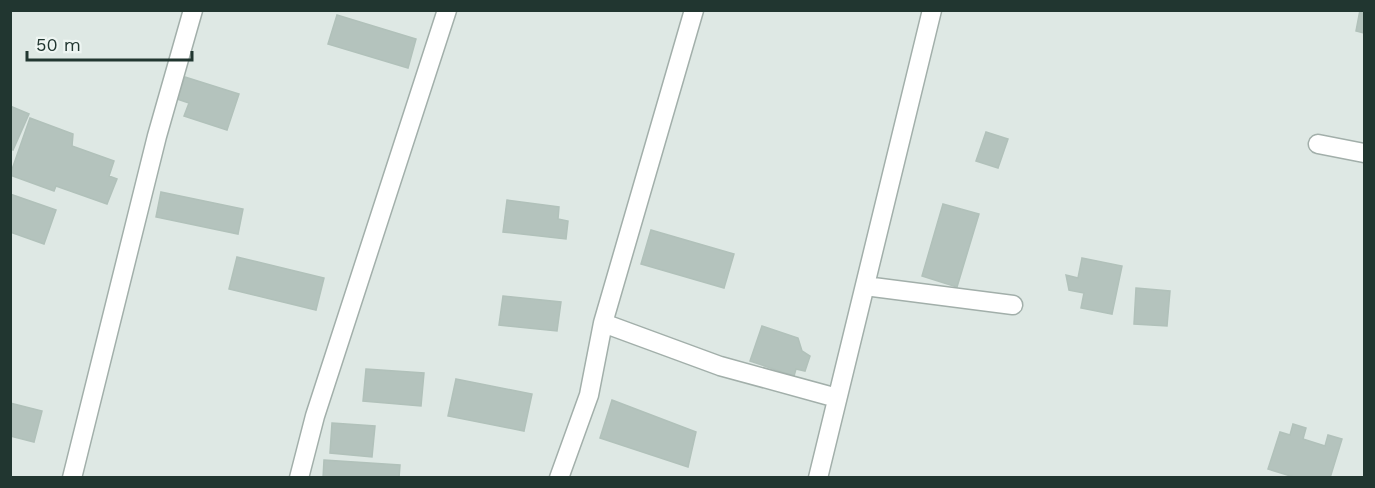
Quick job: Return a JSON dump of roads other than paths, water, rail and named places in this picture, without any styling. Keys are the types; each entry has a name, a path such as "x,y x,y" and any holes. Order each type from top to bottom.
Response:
{"street":[{"path":"72,477 157,136 193,10"},
{"path":"299,477 315,416 447,10"},
{"path":"558,477 589,395 603,323 694,10"},
{"path":"818,477 932,10"},
{"path":"1318,144 1365,153"},
{"path":"865,286 1013,305"},
{"path":"603,323 720,366 837,398"}]}
